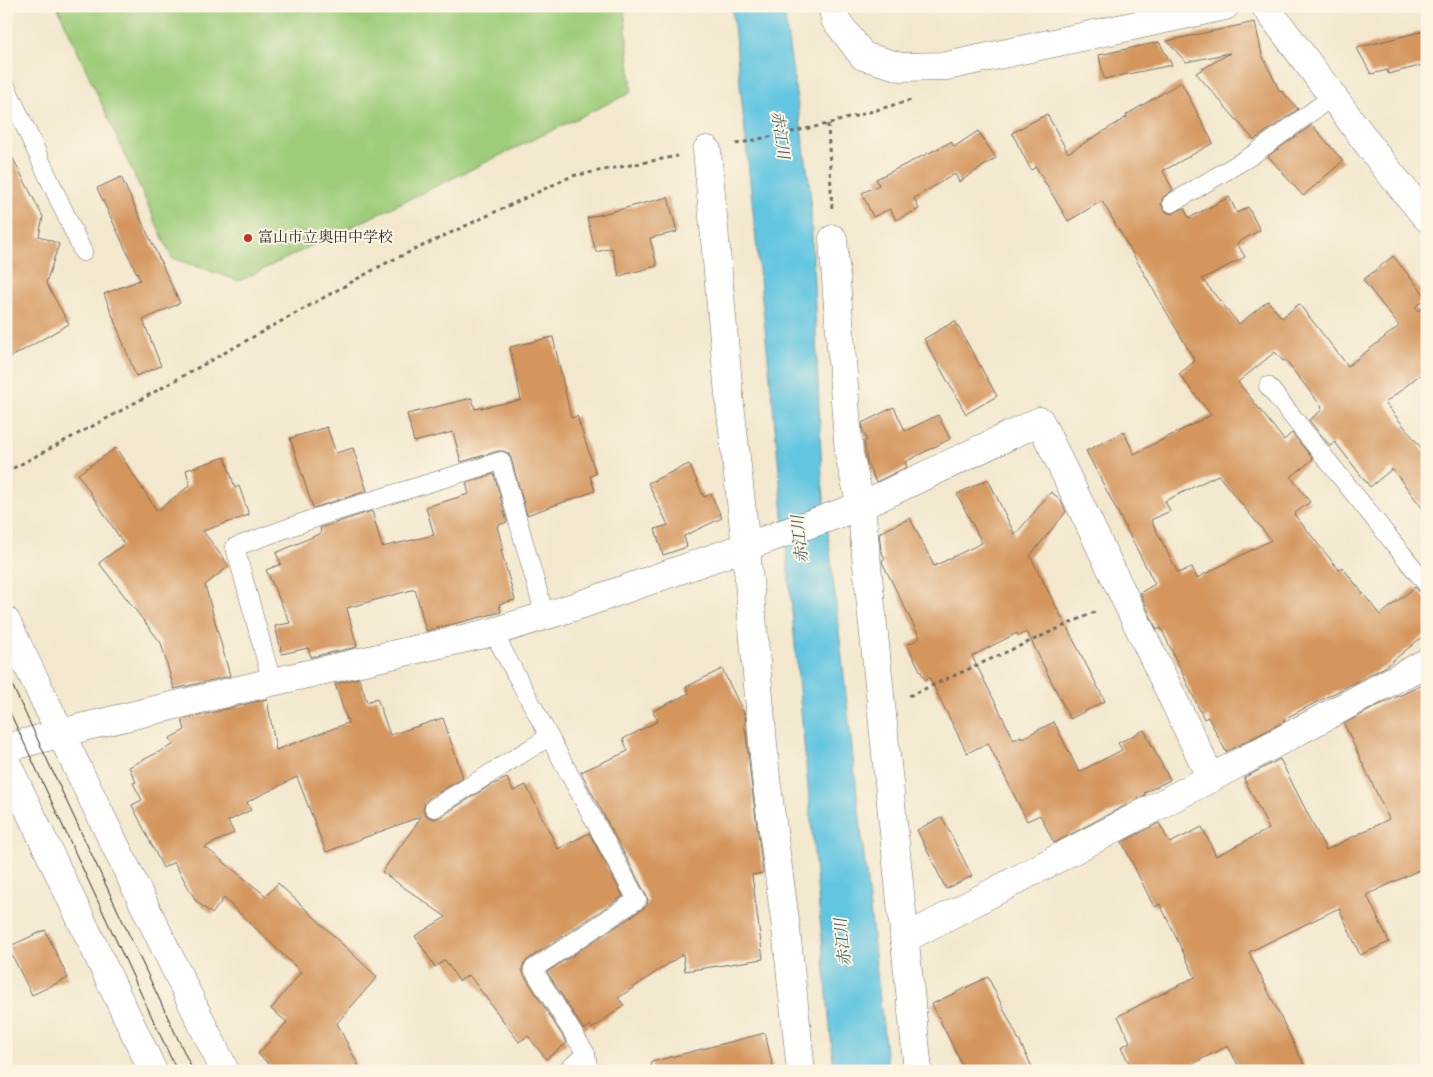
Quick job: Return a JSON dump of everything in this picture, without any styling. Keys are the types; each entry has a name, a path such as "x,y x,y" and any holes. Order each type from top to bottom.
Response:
{"street":[{"path":"832,6 835,19 863,56 901,67 947,66 1225,6"},
{"path":"1265,6 1386,168 1427,218"},
{"path":"719,148 729,395 746,547 766,778 785,920 801,1071"},
{"path":"833,240 852,509 881,708 918,1071"},
{"path":"6,748 84,727 272,682 493,632 580,605 852,509 1040,421 1211,778"},
{"path":"6,621 225,1071"},
{"path":"904,938 1211,778 1427,662"},
{"path":"6,762 153,1071"}],"lane":[{"path":"6,86 83,252"},
{"path":"1172,203 1252,156 1332,97"},
{"path":"1268,386 1427,585"},
{"path":"272,682 235,547 321,516 501,462 545,616"},
{"path":"493,632 637,900 533,969 587,1062 566,1071"},
{"path":"434,808 549,736"}],"path":[{"path":"6,472 104,420 384,264 572,176 806,129 912,100 910,66"},
{"path":"828,124 833,240"},
{"path":"881,708 1125,599"}],"green space":[{"name":"富山市立奥田中学校","path":"57,6 624,6 632,92 239,281 172,258"}],"water":[{"name":"赤江川","path":"732,6 783,6 810,188 822,479 888,1071 834,1071 774,416"}],"building":[{"path":"1255,22 1262,55 1280,92 1282,91 1298,109 1254,140 1196,73 1230,53 1186,62 1167,41"},
{"path":"1427,30 1427,64 1388,74 1387,70 1371,74 1357,48"},
{"path":"1159,42 1172,65 1104,79 1099,55"},
{"path":"1181,82 1213,143 1163,171 1173,190 1163,197 1161,204 1166,212 1172,214 1184,208 1189,218 1229,197 1237,213 1248,207 1260,230 1237,243 1245,257 1202,279 1239,324 1268,301 1282,318 1299,304 1348,366 1399,326 1363,280 1393,256 1427,298 1415,307 1418,311 1427,304 1427,369 1385,403 1427,455 1427,514 1392,469 1370,487 1335,442 1330,446 1309,420 1322,410 1322,407 1285,360 1283,361 1275,352 1238,382 1284,440 1292,433 1313,459 1291,477 1310,502 1294,514 1339,570 1342,567 1380,615 1415,587 1427,601 1427,633 1385,667 1284,719 1285,721 1226,752 1208,717 1204,719 1161,628 1157,630 1140,593 1155,584 1086,451 1124,432 1134,454 1211,415 1179,374 1195,361 1102,201 1068,221 1036,167 1031,170 1012,133 1047,114 1068,153 1127,117 1126,115","holes":["1218,475 1271,540 1197,578 1192,567 1178,573 1151,520 1170,511 1165,501"]},
{"path":"1312,125 1343,161 1303,196 1268,156"},
{"path":"978,131 996,158 959,182 955,174 914,198 919,209 896,220 890,209 873,217 862,193 879,185 876,179 951,142 954,147"},
{"path":"6,145 43,217 39,236 59,244 46,283 69,324 6,360"},
{"path":"121,177 180,303 143,320 161,366 136,376 104,294 140,280 97,188"},
{"path":"668,197 677,232 650,238 657,266 619,276 612,248 596,252 587,218"},
{"path":"955,321 997,396 966,414 924,339"},
{"path":"553,337 571,418 577,416 596,474 590,476 595,491 527,515 508,453 498,451 461,462 453,432 414,442 407,414 472,398 475,409 521,400 510,347"},
{"path":"894,407 905,431 938,415 950,439 905,462 907,467 876,482 867,462 864,441 867,440 863,432 862,423"},
{"path":"327,427 336,453 353,448 367,491 313,508 290,438"},
{"path":"116,448 157,511 190,485 186,470 225,457 235,488 239,486 249,515 203,531 229,566 205,585 230,676 174,689 161,643 99,563 124,544 78,474"},
{"path":"689,464 704,497 711,494 722,518 684,536 687,547 663,555 655,529 668,525 648,483"},
{"path":"494,474 507,522 497,526 503,549 501,550 515,600 499,604 501,612 426,631 415,589 347,608 357,647 311,657 308,648 282,654 275,626 290,623 266,570 281,564 276,553 321,533 320,528 372,511 382,547 434,535 426,507 469,494 466,483"},
{"path":"988,479 1015,535 1051,492 1060,499 1066,512 1030,556 1105,701 1070,719 1027,632 1019,636 1017,633 972,656 1014,740 1054,722 1079,772 1122,750 1118,743 1144,730 1170,780 1054,843 1040,815 1027,821 988,743 967,753 929,677 925,680 907,645 920,638 882,560 885,559 881,551 879,533 910,518 934,566 982,543 957,494"},
{"path":"722,669 745,715 746,724 744,725 763,873 752,875 763,959 685,971 683,954 618,998 624,1005 592,1029 590,1025 584,1030 547,972 643,909 647,905 648,900 581,772 628,751 623,739 658,721 653,711 689,693 686,687"},
{"path":"359,678 367,702 377,698 390,735 443,718 463,778 428,799 423,809 425,814 434,819 440,817 489,786 507,778 513,791 526,785 558,849 589,833 623,896 527,960 523,965 524,975 567,1043 546,1059 528,1036 519,1042 469,975 459,981 445,960 435,967 415,936 446,917 382,872 422,816 326,852 297,777 247,802 251,810 228,821 234,833 205,847 266,896 278,883 377,977 337,1023 361,1071 276,1071 258,1054 287,1022 271,1009 301,972 224,898 212,914 196,901 174,862 163,868 132,805 142,800 133,783 136,782 129,767 173,745 170,738 185,730 182,720 267,699 276,750 348,723 335,684"},
{"path":"1427,683 1427,866 1367,895 1389,942 1360,955 1339,908 1249,952 1307,1071 1241,1071 1228,1046 1178,1071 1133,1071 1121,1047 1130,1042 1118,1016 1195,977 1160,904 1154,907 1122,842 1159,823 1170,843 1202,827 1216,856 1269,829 1244,778 1280,759 1326,850 1389,819 1344,724 1377,706"},
{"path":"942,817 972,876 946,889 917,830"},
{"path":"45,930 68,978 32,995 8,947"},
{"path":"988,977 1034,1071 965,1071 932,1004"},
{"path":"765,1033 774,1071 652,1071 651,1062"}],"tram line":[{"path":"6,672 193,1071"},
{"path":"6,704 177,1071"}],"place":[{"name":"富山市立奥田中学校","path":"248,238"}]}
